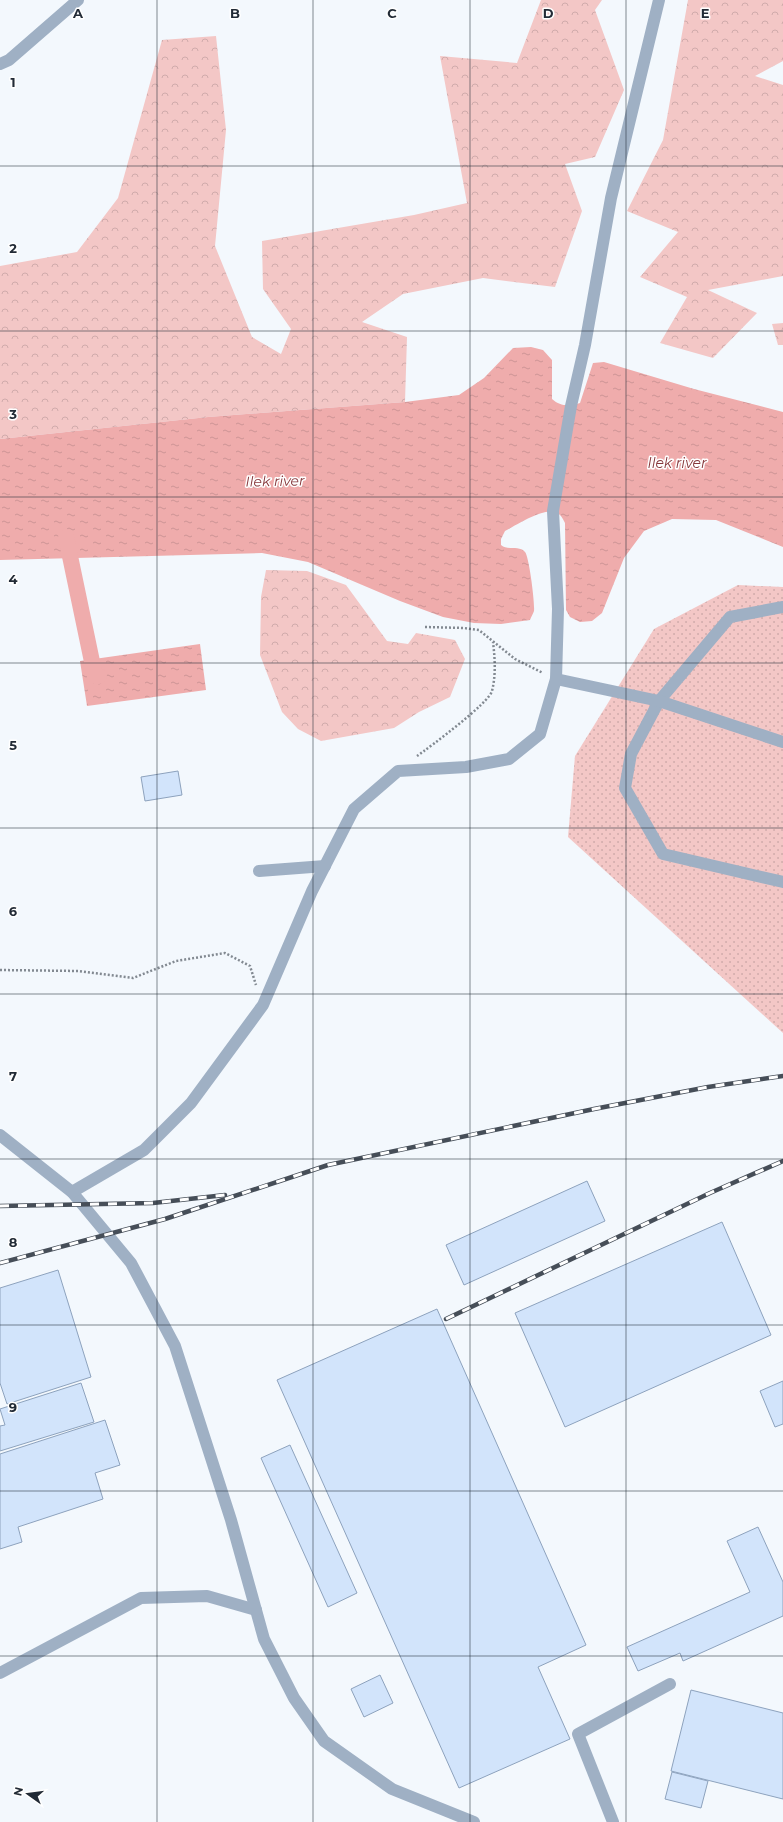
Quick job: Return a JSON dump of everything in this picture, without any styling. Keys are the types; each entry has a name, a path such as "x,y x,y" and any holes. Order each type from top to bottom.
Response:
{"street":[{"path":"0,64 9,60 78,0"},
{"path":"72,1192 144,1150 191,1103 263,1005 312,891 354,809 398,772 466,767 509,759 540,734 556,680 558,609 553,512 571,406 585,345 611,198 659,0"},
{"path":"783,607 730,616 659,701 631,754 625,788 663,854 783,882"},
{"path":"556,680 659,701 783,742"},
{"path":"259,871 325,866"},
{"path":"0,1135 72,1192 131,1263 175,1346 231,1520 264,1639 294,1698 324,1742 392,1789 474,1822"},
{"path":"0,1673 141,1598 207,1596 256,1610"},
{"path":"612,1822 578,1734 670,1684"}],"path":[{"path":"425,627 464,628 478,630 515,660 556,680"},
{"path":"416,758 458,725 492,693 495,668 493,642"},
{"path":"0,970 78,971 133,978 176,961 225,953 250,966 263,1005"}],"green space":[{"path":"541,0 602,0 595,10 624,90 595,157 565,164 582,211 555,287 483,278 403,294 362,322 407,337 405,402 208,417 0,439 0,266 77,252 118,198 162,40 216,36 226,130 215,246 252,337 281,354 291,329 263,289 262,241 414,215 467,203 440,56 517,63"},
{"path":"688,0 783,0 783,61 755,76 783,85 783,276 708,290 757,313 713,358 660,343 687,297 640,277 678,232 627,211 663,140"},
{"path":"783,323 783,345 778,345 772,324"},
{"path":"266,570 307,571 346,585 387,641 408,644 416,633 455,640 465,659 450,697 419,712 394,728 321,741 298,729 282,712 260,655 261,597"},
{"path":"738,585 783,587 783,1033 568,837 575,756 654,629"}],"water":[{"name":"Ilek river","path":"531,347 543,350 552,360 552,399 562,405 573,405 580,403 593,363 604,362 694,389 783,412 783,547 716,520 672,519 644,531 624,558 602,613 592,621 580,622 570,617 566,610 565,523 560,515 555,512 541,513 505,531 501,539 501,545 504,547 523,550 527,555 533,590 534,611 530,620 501,624 474,623 443,617 400,601 308,562 262,553 0,560 0,439 208,417 405,402 459,395 484,378 513,348"},
{"path":"200,644 206,690 87,706 80,661"}],"building":[{"path":"178,771 182,795 145,801 141,777"},
{"path":"587,1181 605,1221 464,1285 446,1245"},
{"path":"722,1222 771,1335 565,1427 515,1313"},
{"path":"58,1270 91,1377 7,1404 0,1383 0,1288"},
{"path":"437,1309 586,1645 538,1667 570,1739 459,1788 277,1380"},
{"path":"783,1381 783,1424 775,1427 760,1391"},
{"path":"81,1383 94,1422 0,1451 0,1426 5,1425 0,1409"},
{"path":"105,1420 120,1465 95,1473 103,1499 18,1527 22,1542 0,1549 0,1454"},
{"path":"290,1445 357,1593 328,1607 261,1458"},
{"path":"758,1527 783,1582 783,1616 683,1661 680,1653 638,1671 627,1647 750,1592 727,1541"},
{"path":"380,1675 393,1703 364,1717 351,1689"},
{"path":"691,1690 783,1713 783,1799 671,1771"},
{"path":"672,1772 708,1781 701,1808 665,1799"}],"waterway":[{"path":"66,537 95,676 99,676"}],"railway":[{"path":"0,1263 165,1219 328,1165 594,1109 708,1087 783,1076"},
{"path":"446,1319 710,1193 783,1161"},
{"path":"0,1206 153,1203 225,1195"}]}
